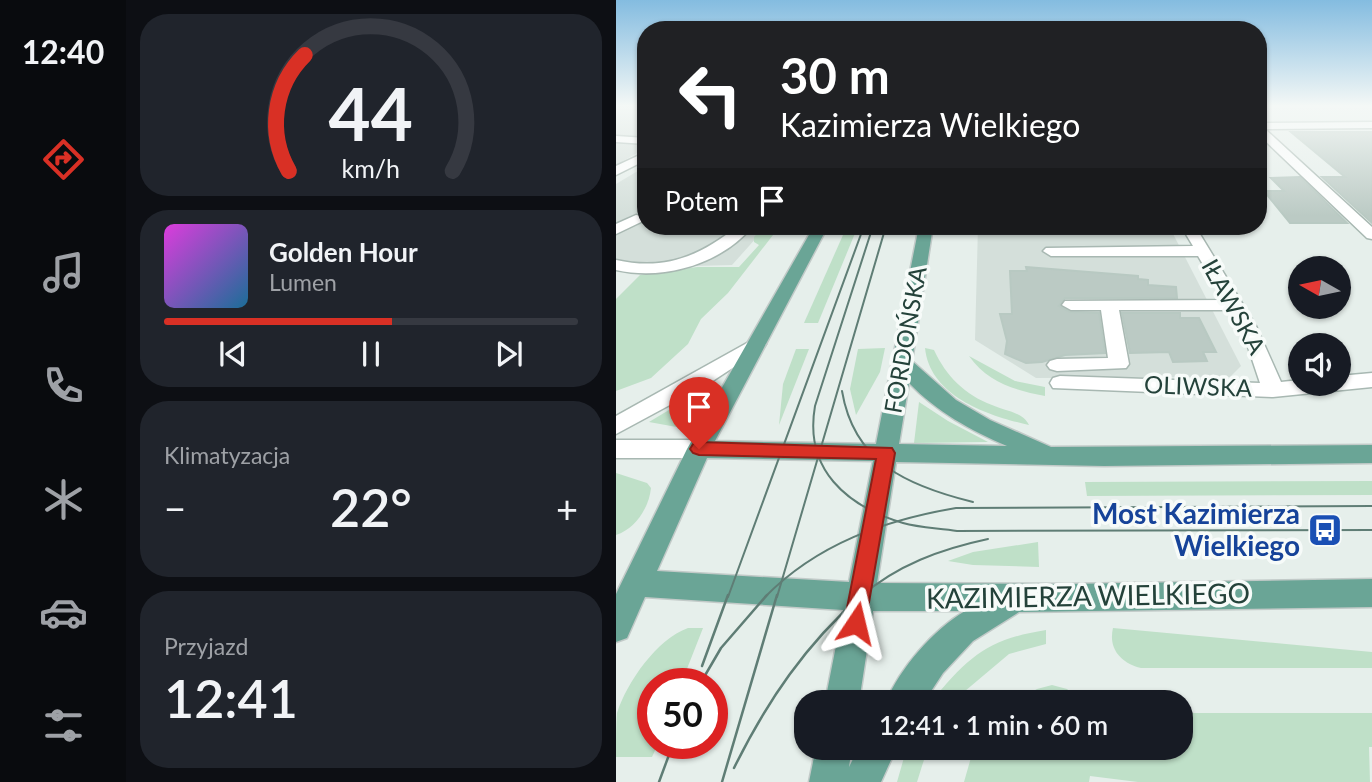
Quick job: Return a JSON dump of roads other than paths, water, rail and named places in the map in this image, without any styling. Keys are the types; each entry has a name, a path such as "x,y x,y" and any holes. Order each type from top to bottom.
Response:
{"main road":[{"path":"616,627 626,582 816,235"},
{"name":"FORDOŃSKA","path":"844,690 924,235"},
{"path":"902,362 933,396 957,413 1053,456"},
{"path":"699,449 1053,456 1372,454"},
{"name":"KAZIMIERZA WIELKIEGO","path":"626,582 860,597 1372,593"},
{"path":"912,690 932,662 962,630 1015,597"},
{"path":"828,782 832,760"},
{"path":"861,782 872,760"}],"street":[{"path":"1274,142 1372,235"},
{"path":"616,171 637,160"},
{"path":"616,171 636,173"},
{"path":"616,230 636,219"},
{"path":"616,265 657,267 687,262 710,254 734,235"},
{"name":"IŁAWSKA","path":"1193,235 1235,305 1262,358 1273,390"},
{"path":"1051,251 1203,251"},
{"path":"1071,305 1235,305"},
{"name":"OLIWSKA","path":"1109,306 1119,364 1058,374 1273,390 1288,388"},
{"path":"616,426 698,381 756,344"},
{"name":"OLIWSKA","path":"1351,382 1372,380"},
{"path":"616,449 699,449"}],"tram line":[{"path":"728,597 861,235"},
{"path":"819,455 813,428 815,406 870,235"},
{"path":"819,455 883,235"},
{"path":"842,391 848,416 858,436 872,454 906,479 949,496 973,502"},
{"path":"782,581 819,455"},
{"path":"819,455 834,482 847,495 882,516 898,521"},
{"path":"898,521 956,508 1372,506"},
{"path":"782,581 807,562 853,537 898,521"},
{"path":"898,521 957,531 1372,530"},
{"path":"860,597 904,567 953,548 988,539"},
{"path":"767,596 782,581"},
{"path":"777,597 782,581"},
{"path":"702,666 728,595"},
{"path":"722,782 777,595"},
{"path":"734,768 789,675 823,633 862,595"},
{"path":"709,668 721,648 767,596"},
{"path":"659,782 667,759"}],"place":[{"name":"Most Kazimierza Wielkiego","path":"1325,530"}]}
